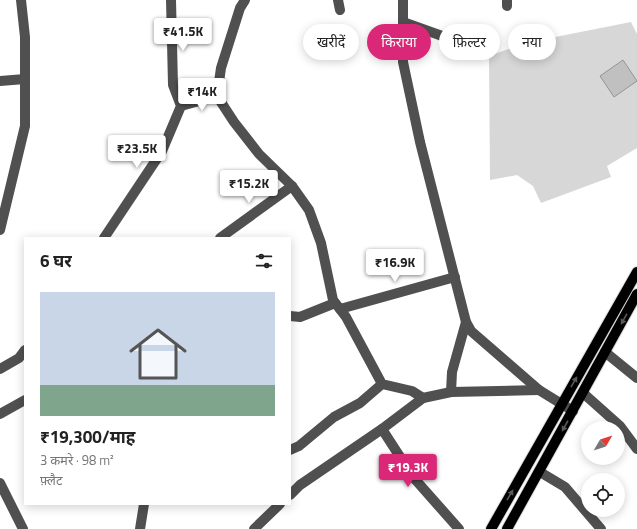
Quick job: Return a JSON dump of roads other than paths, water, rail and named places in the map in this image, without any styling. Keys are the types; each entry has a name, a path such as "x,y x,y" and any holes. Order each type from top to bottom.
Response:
{"main road":[{"path":"492,528 637,272"},
{"path":"509,528 637,294"}],"street":[{"path":"0,230 24,126 25,37 21,0"},
{"path":"105,237 162,151 181,106 173,85 171,0"},
{"path":"245,0 240,8 221,68 217,96 234,122 259,154 292,186 309,210 321,243 337,306 346,317 382,384 412,391 423,398"},
{"path":"404,0 403,62 420,142 456,277 466,322 471,331 539,390 573,411"},
{"path":"404,22 439,35"},
{"path":"0,81 25,79"},
{"path":"181,106 217,96"},
{"path":"221,237 292,186"},
{"path":"291,316 300,317 337,306 456,277"},
{"path":"451,392 452,372 466,322"},
{"path":"0,369 19,358 24,351"},
{"path":"605,352 637,378"},
{"path":"291,450 299,446 334,417 360,403 382,384"},
{"path":"291,494 300,485 382,429 423,398 451,392 539,390"},
{"path":"583,393 620,426 637,449"},
{"path":"0,414 24,401"},
{"path":"382,429 413,477 459,529"},
{"path":"540,472 565,486 601,529"},
{"path":"0,483 23,529"},
{"path":"140,529 144,505"},
{"path":"254,529 279,505"},
{"path":"499,515 509,528"}]}
